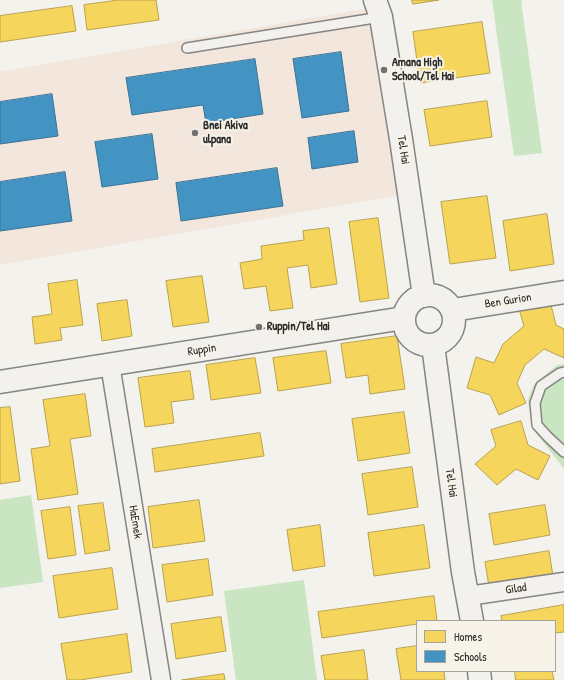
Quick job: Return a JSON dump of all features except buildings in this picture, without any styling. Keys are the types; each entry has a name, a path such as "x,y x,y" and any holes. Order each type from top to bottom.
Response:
{"street":[{"name":"Tel Hai","path":"378,6 401,139 424,296"},
{"name":"Ben Gurion","path":"453,310 564,292"},
{"path":"432,295 441,298 448,303 453,310 455,321 453,329 448,337 433,345 415,341 405,327 404,318 410,305 416,299 424,296 432,295"},
{"name":"Ruppin","path":"0,382 404,318"},
{"name":"Tel Hai","path":"433,345 463,572 472,620"},
{"name":"HaEmek","path":"110,364 161,680"},
{"name":"Gilad","path":"468,596 564,582"}],"lane":[{"path":"187,48 378,6"},
{"path":"564,372 560,373 541,386 535,403 537,425 564,452"}],"shaded area":[{"name":"Bnei Akiva ulpana","path":"368,8 400,195 0,265 0,72"}],"green space":[{"path":"492,0 523,0 521,1 542,153 514,156"},
{"path":"564,364 564,469 533,429 528,400 534,384 557,365"},
{"path":"31,495 43,582 0,588 0,500"},
{"path":"304,580 317,680 236,680 224,591"}],"place":[{"name":"Amana High School/Tel Hai","path":"384,70"},
{"name":"Bnei Akiva ulpana","path":"195,133"},
{"name":"Ruppin/Tel Hai","path":"259,327"}]}
